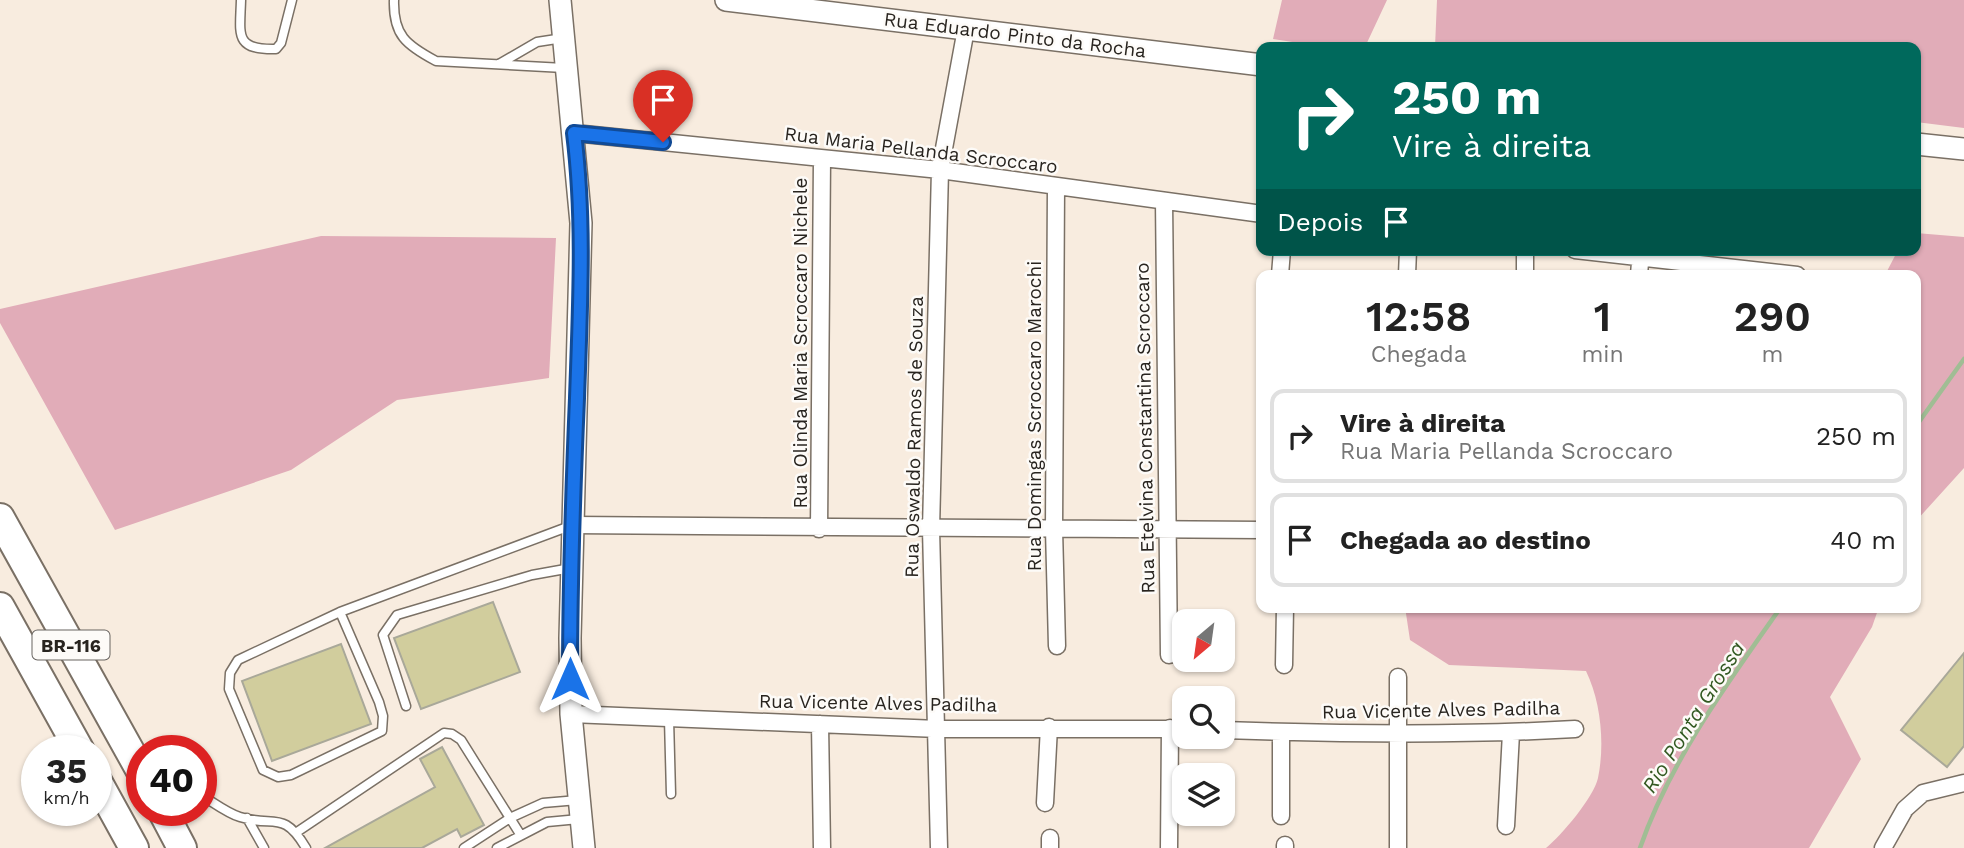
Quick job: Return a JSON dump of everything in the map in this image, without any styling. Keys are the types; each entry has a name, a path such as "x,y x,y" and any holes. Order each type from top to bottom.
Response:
{"highway":[{"name":"BR-116","path":"0,518 126,735"},
{"name":"BR-116","path":"0,607 71,735"},
{"path":"112,808 134,848"},
{"path":"170,826 182,848"}],"street":[{"path":"560,0 580,193 582,257 572,525 570,714 584,848"},
{"name":"Rua Eduardo Pinto da Rocha","path":"726,0 1256,64"},
{"name":"Rua Oswaldo Ramos de Souza","path":"939,848 931,529 940,170 966,29"},
{"name":"Rua Maria Pellanda Scroccaro","path":"574,133 940,170 1256,213"},
{"path":"1921,145 1964,149"},
{"name":"Rua Olinda Maria Scroccaro Nichele","path":"819,529 822,159"},
{"name":"Rua Domingas Scroccaro Marochi","path":"1056,186 1054,529 1057,646"},
{"name":"Rua Etelvina Constantina Scroccaro","path":"1164,201 1169,654"},
{"path":"1610,256 1741,270"},
{"path":"572,525 819,529 1256,530"},
{"path":"1284,613 1284,665"},
{"path":"1398,677 1398,848"},
{"name":"Rua Vicente Alves Padilha","path":"570,714 937,729 1172,729"},
{"path":"820,724 822,848"},
{"path":"1045,803 1049,727"},
{"name":"Rua Vicente Alves Padilha","path":"1235,730 1399,734 1511,733 1575,729"},
{"path":"1281,732 1282,816"},
{"path":"1506,826 1511,733"},
{"path":"1169,848 1176,749"},
{"path":"1883,848 1905,809 1923,793 1964,783"}],"lane":[{"path":"241,0 240,35 247,46 256,50 276,49 281,43 292,0"},
{"path":"394,0 394,18 401,37 420,53 436,61 567,68"},
{"path":"499,64 537,42 564,38"},
{"path":"340,612 379,702 383,716 382,731 291,775 278,776 264,770 229,689 230,673 238,660 340,612 572,525"},
{"path":"406,706 383,635 397,615 531,575 571,568"},
{"path":"669,719 671,794"},
{"path":"296,832 444,733 452,734 461,740 520,834"},
{"path":"464,848 510,818 543,803 579,810"},
{"path":"217,804 240,817 279,821 296,832 306,848"},
{"path":"497,848 520,834 579,810"},
{"path":"247,818 264,848"}],"shaded area":[{"path":"1282,0 1387,0 1367,42 1292,42 1273,39"},
{"path":"1437,0 1964,0 1964,128 1921,123 1921,42 1435,42"},
{"path":"1921,233 1964,237 1964,468 1921,515 1921,270 1888,270 1895,256 1921,256"},
{"path":"321,236 556,238 549,378 397,400 291,470 115,530 0,323 0,309"},
{"path":"1406,613 1877,613 1872,627 1830,697 1861,759 1809,848 1546,848 1576,816 1598,778 1600,723 1595,696 1586,671 1449,665 1410,640"}],"building":[{"path":"493,602 520,672 421,709 394,638"},
{"path":"341,644 371,724 272,761 242,681"},
{"path":"1964,653 1964,746 1947,767 1901,730"},
{"path":"442,747 484,825 461,837 457,829 422,848 325,848 435,787 420,759"}],"waterway":[{"name":"Rio Ponta Grossa","path":"1921,419 1964,359"},
{"name":"Rio Ponta Grossa","path":"1640,848 1652,816 1684,753 1721,693 1777,613"}],"route":[{"path":"570,679 572,525 582,257 582,223 574,133 663,142"}]}
